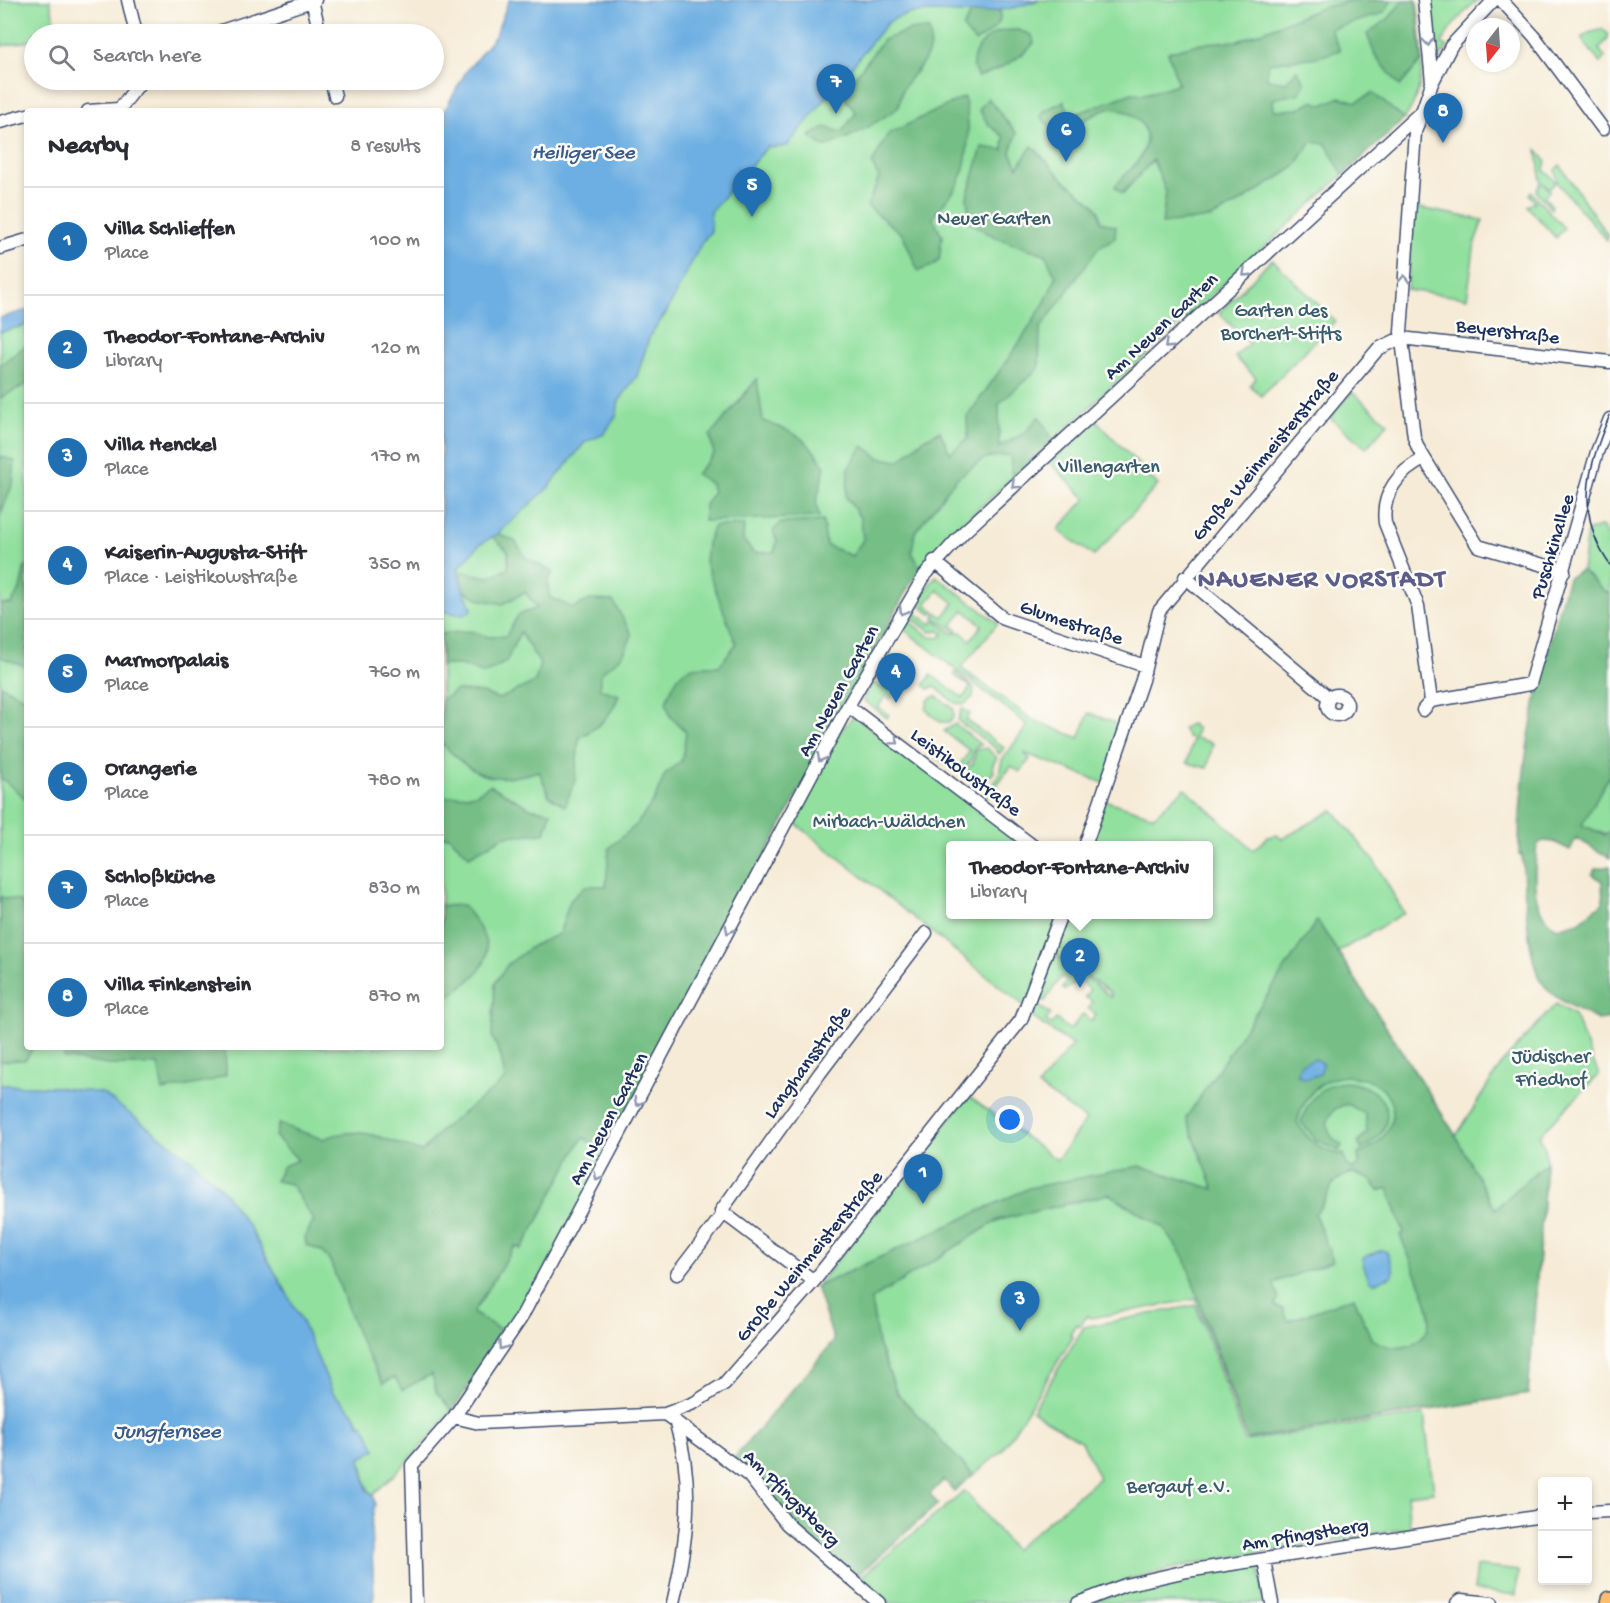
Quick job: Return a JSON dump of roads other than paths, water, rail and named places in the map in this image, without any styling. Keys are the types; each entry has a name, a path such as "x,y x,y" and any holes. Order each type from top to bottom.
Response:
{"street":[{"path":"128,0 134,24"},
{"path":"1424,0 1432,83"},
{"path":"1494,0 1459,36 1432,83 1415,132 1401,338 1414,437 1424,459 1478,546 1564,571"},
{"path":"1502,0 1534,36 1603,129"},
{"path":"243,24 313,1 318,24"},
{"path":"120,108 134,90"},
{"path":"334,90 335,96"},
{"name":"Am Neuen Garten","path":"416,1603 412,1465 454,1417 521,1318 848,706 934,561 1421,112"},
{"path":"0,122 24,116"},
{"path":"0,248 24,241"},
{"name":"Beyerstraße","path":"1401,338 1610,362"},
{"name":"Große Weinmeisterstraße","path":"1087,841 1145,666 1159,611 1185,577 1378,349 1401,338"},
{"name":"Puschkinallee","path":"1424,459 1413,464 1395,482 1385,502 1384,512 1385,523 1418,606 1427,706 1530,684 1597,452 1610,419"},
{"name":"Glumestraße","path":"934,561 1004,618 1145,666"},
{"path":"1185,577 1329,698"},
{"name":"Leistikowstraße","path":"848,706 1026,841"},
{"name":"Große Weinmeisterstraße","path":"454,1417 479,1422 665,1414 694,1403 724,1384 814,1281 1021,1020 1059,919"},
{"name":"Langhansstraße","path":"677,1274 724,1213 721,1211 820,1073 926,933"},
{"path":"724,1213 814,1281"},
{"name":"Am Pfingstberg","path":"665,1414 750,1476 787,1524 879,1603"},
{"path":"673,1603 680,1572 688,1496 686,1455 676,1424"},
{"path":"686,1455 705,1445"},
{"path":"1592,1512 1610,1510"},
{"name":"Am Pfingstberg","path":"1078,1603 1140,1581 1186,1571 1538,1516"},
{"path":"1264,1560 1272,1603"},
{"path":"1457,1603 1461,1600 1492,1603"}],"water":[{"name":"Heiliger See","path":"509,0 1038,0 996,11 926,12 896,18 887,23 787,146 771,148 768,146 710,212 711,231 702,242 666,313 650,335 637,376 618,403 617,415 604,434 585,442 548,488 498,534 480,544 458,569 463,590 472,608 470,612 463,615 444,612 444,112 466,72 495,36"},
{"path":"24,311 24,326 0,332 0,318"},
{"path":"1315,1059 1323,1064 1320,1074 1306,1079 1297,1074 1301,1064"},
{"name":"Jungfernsee","path":"0,1085 56,1087 102,1093 192,1160 220,1187 249,1227 299,1315 333,1393 354,1413 360,1425 363,1424 376,1449 360,1459 367,1490 373,1495 375,1504 371,1526 374,1595 372,1603 0,1603"},
{"path":"1382,1250 1387,1252 1394,1271 1392,1276 1374,1283 1369,1280 1362,1261 1364,1257"}],"tram line":[{"path":"1610,415 1595,453 1588,491 1592,528 1599,547 1610,565"}],"place":[{"name":"Schloßküche","path":"836,114"},
{"name":"Villa Finkenstein","path":"1443,143"},
{"name":"Orangerie","path":"1066,162"},
{"name":"Marmorpalais","path":"752,217"},
{"name":"Kaiserin-Augusta-Stift","path":"896,703"},
{"name":"Theodor-Fontane-Archiv","path":"1080,988"},
{"name":"Villa Schlieffen","path":"923,1204"},
{"name":"Villa Henckel","path":"1020,1331"}],"district":[{"name":"NAUENER VORSTADT","path":"1322,577"}],"park label":[{"name":"Neuer Garten","path":"994,217"},
{"name":"Garten des Borchert-Stifts","path":"1281,320"},
{"name":"Villengarten","path":"1109,465"},
{"name":"Mirbach-Wäldchen","path":"889,820"},
{"name":"Jüdischer Friedhof","path":"1551,1066"},
{"name":"Bergauf e.V.","path":"1179,1485"}]}
